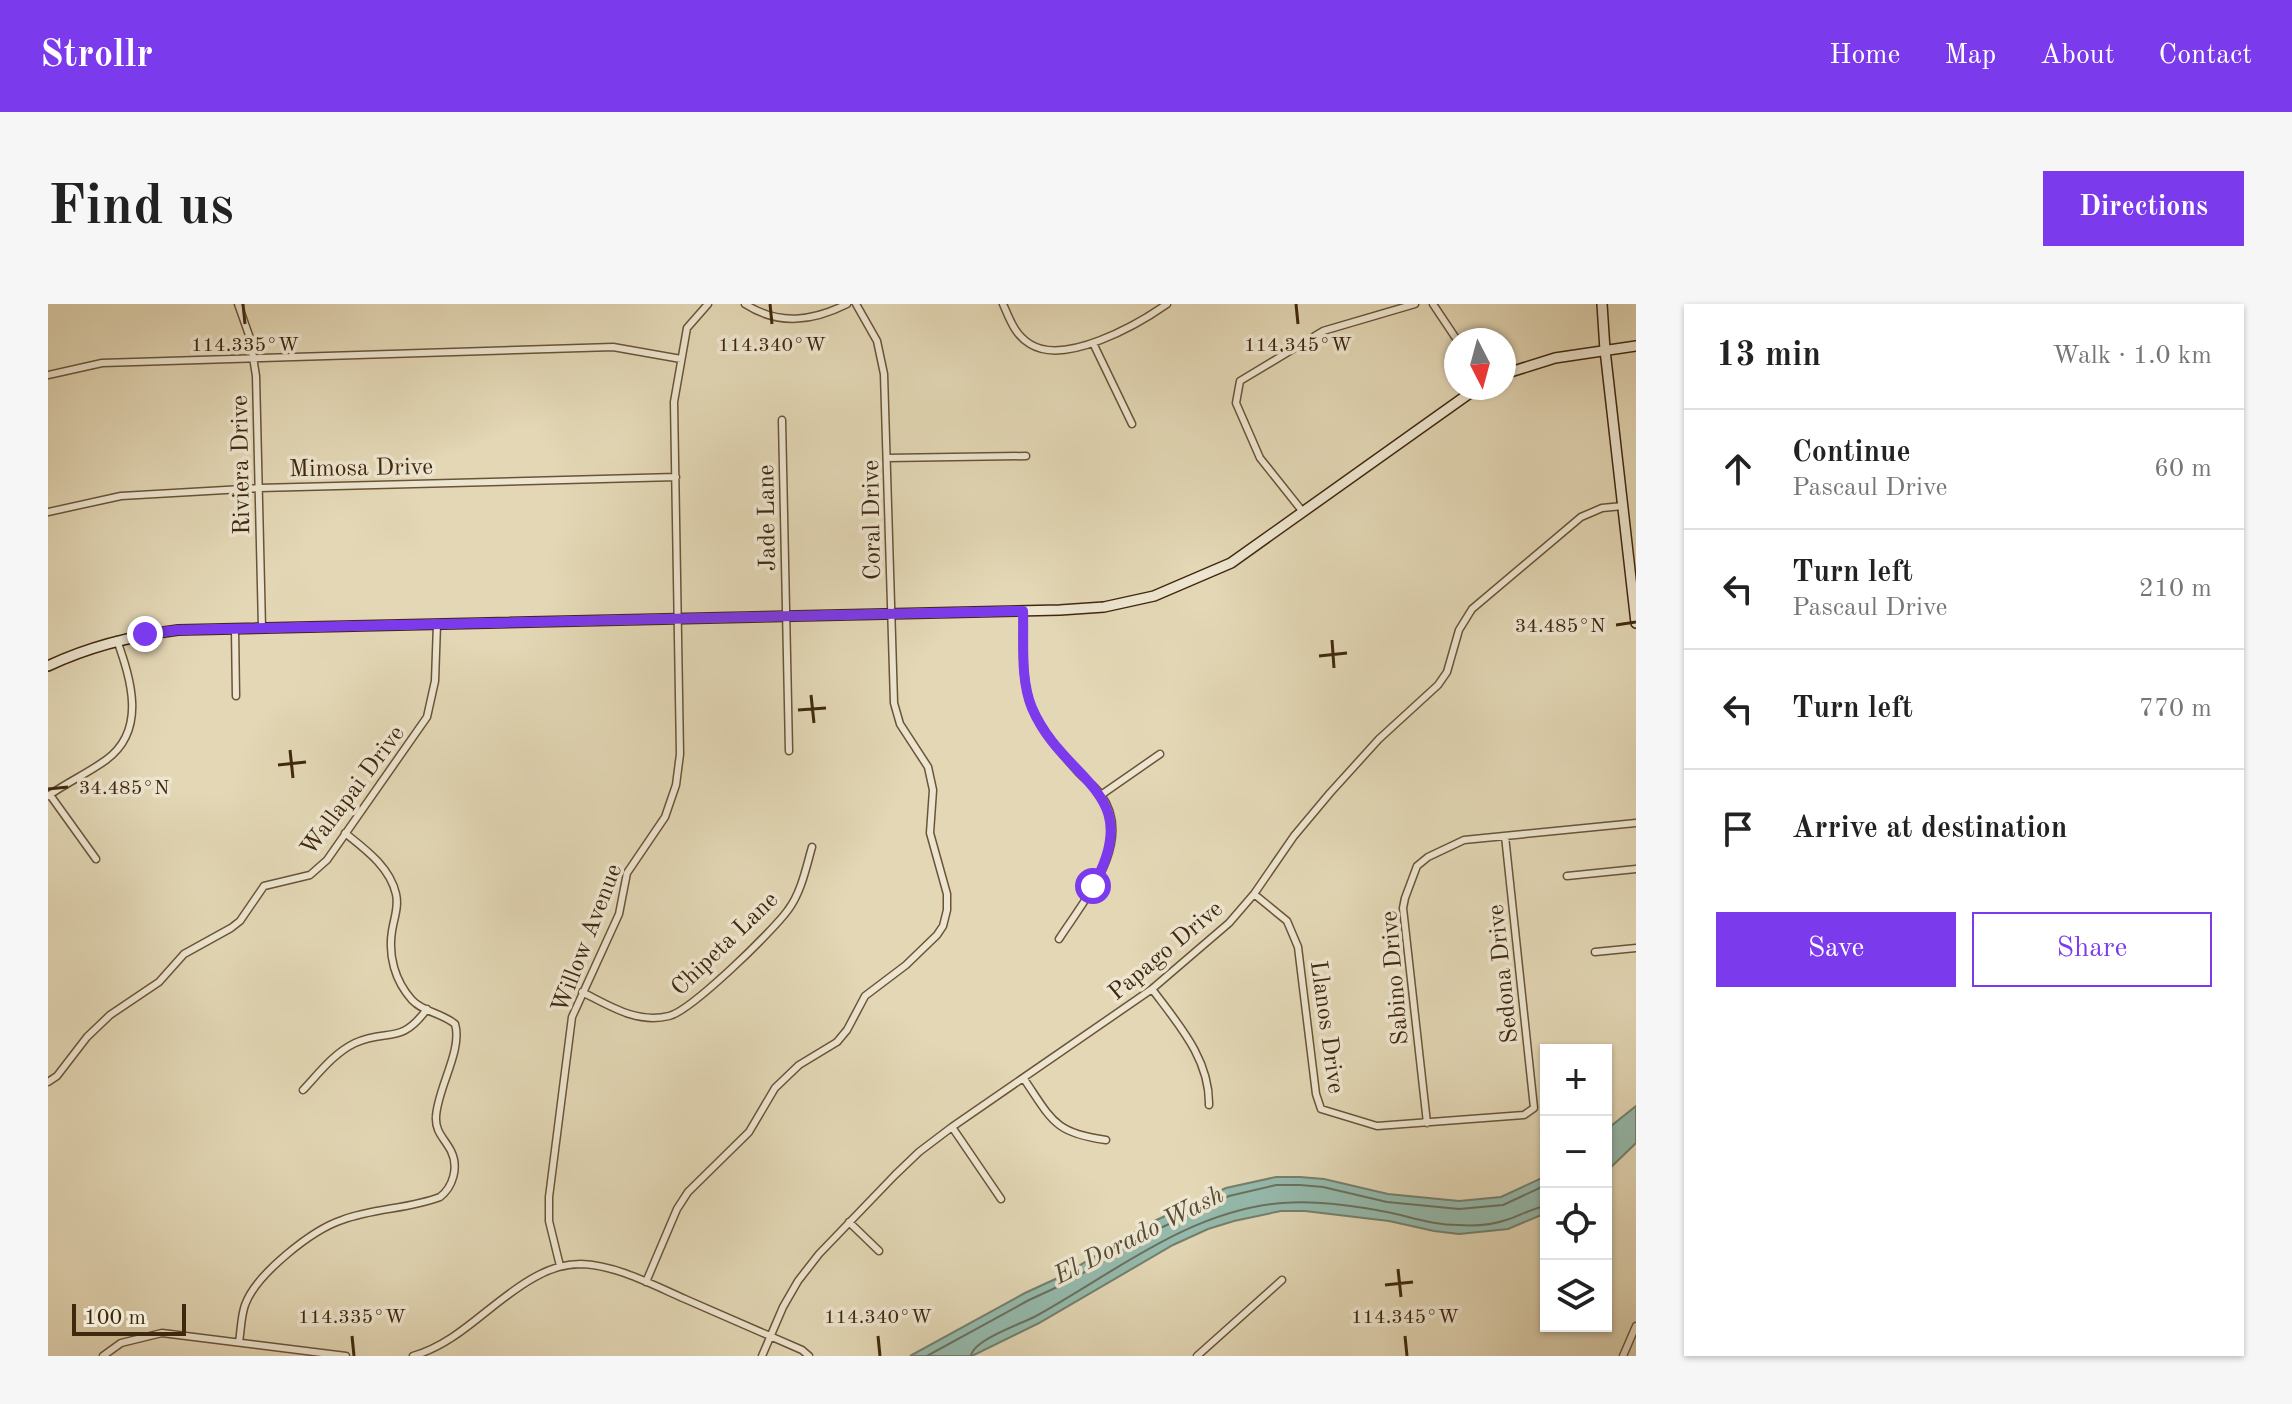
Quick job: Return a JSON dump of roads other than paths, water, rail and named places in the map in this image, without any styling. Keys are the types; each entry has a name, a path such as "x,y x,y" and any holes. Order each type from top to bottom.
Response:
{"main road":[{"path":"1602,304 1636,623"},
{"path":"1516,370 1555,358 1636,346"},
{"path":"48,666 117,640 178,630 1104,607 1154,596 1231,563 1460,400"}],"street":[{"name":"Riviera Drive","path":"238,304 254,357 262,628"},
{"name":"Willow Avenue","path":"560,1266 549,1221 549,1197 572,1017 619,914 627,873 665,817 676,785 680,754 674,402 687,328 708,304"},
{"path":"745,304 755,311 793,320 821,315 847,304"},
{"name":"Coral Drive","path":"646,1282 677,1209 688,1192 749,1132 775,1088 799,1065 837,1042 865,996 928,945 943,926 947,910 947,894 930,833 933,790 928,767 900,724 894,703 882,358 877,341 856,304"},
{"path":"1003,304 1014,329 1028,343 1042,350 1058,351 1093,343 1167,304"},
{"path":"1303,512 1260,458 1236,403 1240,381 1323,331 1415,304"},
{"path":"1433,304 1449,328"},
{"path":"1093,343 1132,424"},
{"path":"48,375 102,363 613,347 681,359"},
{"name":"Jade Lane","path":"782,420 789,751"},
{"path":"887,458 1026,456"},
{"name":"Mimosa Drive","path":"48,512 121,496 259,488 676,477"},
{"name":"Papago Drive","path":"762,1356 798,1281 849,1222 919,1152 1152,989 1229,923 1330,793 1379,739 1438,685 1447,672 1459,630 1472,609 1581,517 1602,508 1623,506"},
{"path":"1023,611 1025,684 1032,708 1059,751 1101,795 1111,830 1108,853 1093,886 1059,939"},
{"name":"Wallapai Drive","path":"48,1082 57,1076 87,1037 110,1015 159,982 184,954 240,921 264,886 310,875 327,860 427,717 435,681 437,624"},
{"path":"235,629 236,696"},
{"path":"96,859 49,796 108,759 129,732 131,685 117,640"},
{"path":"1101,795 1160,754"},
{"name":"Sabino Drive","path":"1427,1123 1403,908 1417,866 1428,857 1464,840 1636,823"},
{"path":"239,1342 245,1305 255,1286 270,1270 328,1226 344,1219 427,1202 447,1191 454,1165 436,1116 457,1030 447,1017 415,1003 394,971 390,942 397,904 390,878 373,856 345,833"},
{"name":"Sedona Drive","path":"1505,836 1534,1108"},
{"name":"Chipeta Lane","path":"582,992 622,1013 640,1018 670,1016 681,1011 700,997 789,910 812,847"},
{"path":"1567,876 1636,869"},
{"name":"Llanos Drive","path":"1254,894 1287,921 1298,947 1316,1094 1321,1109 1377,1126 1524,1115 1534,1108"},
{"path":"1595,952 1636,948"},
{"path":"1152,989 1204,1066 1210,1089 1209,1105"},
{"path":"303,1090 340,1051 357,1042 407,1031 427,1009"},
{"path":"1024,1079 1061,1128 1077,1136 1106,1140"},
{"path":"952,1127 1001,1199"},
{"path":"849,1222 879,1251"},
{"path":"413,1356 438,1348 513,1290 560,1266 581,1264 602,1267 646,1282 770,1335 809,1356"},
{"path":"1197,1356 1282,1280"},
{"path":"1623,1356 1636,1326"},
{"path":"103,1356 121,1343 162,1333 346,1356"}],"water":[{"path":"1636,1106 1636,1143 1612,1166 1612,1125"},
{"name":"El Dorado Wash","path":"1276,1177 1300,1177 1324,1179 1388,1194 1459,1201 1501,1197 1540,1179 1540,1216 1508,1229 1459,1234 1389,1221 1305,1211 1281,1211 1234,1221 1173,1245 1039,1323 972,1356 910,1356 1062,1276 1150,1223 1226,1188"}]}
